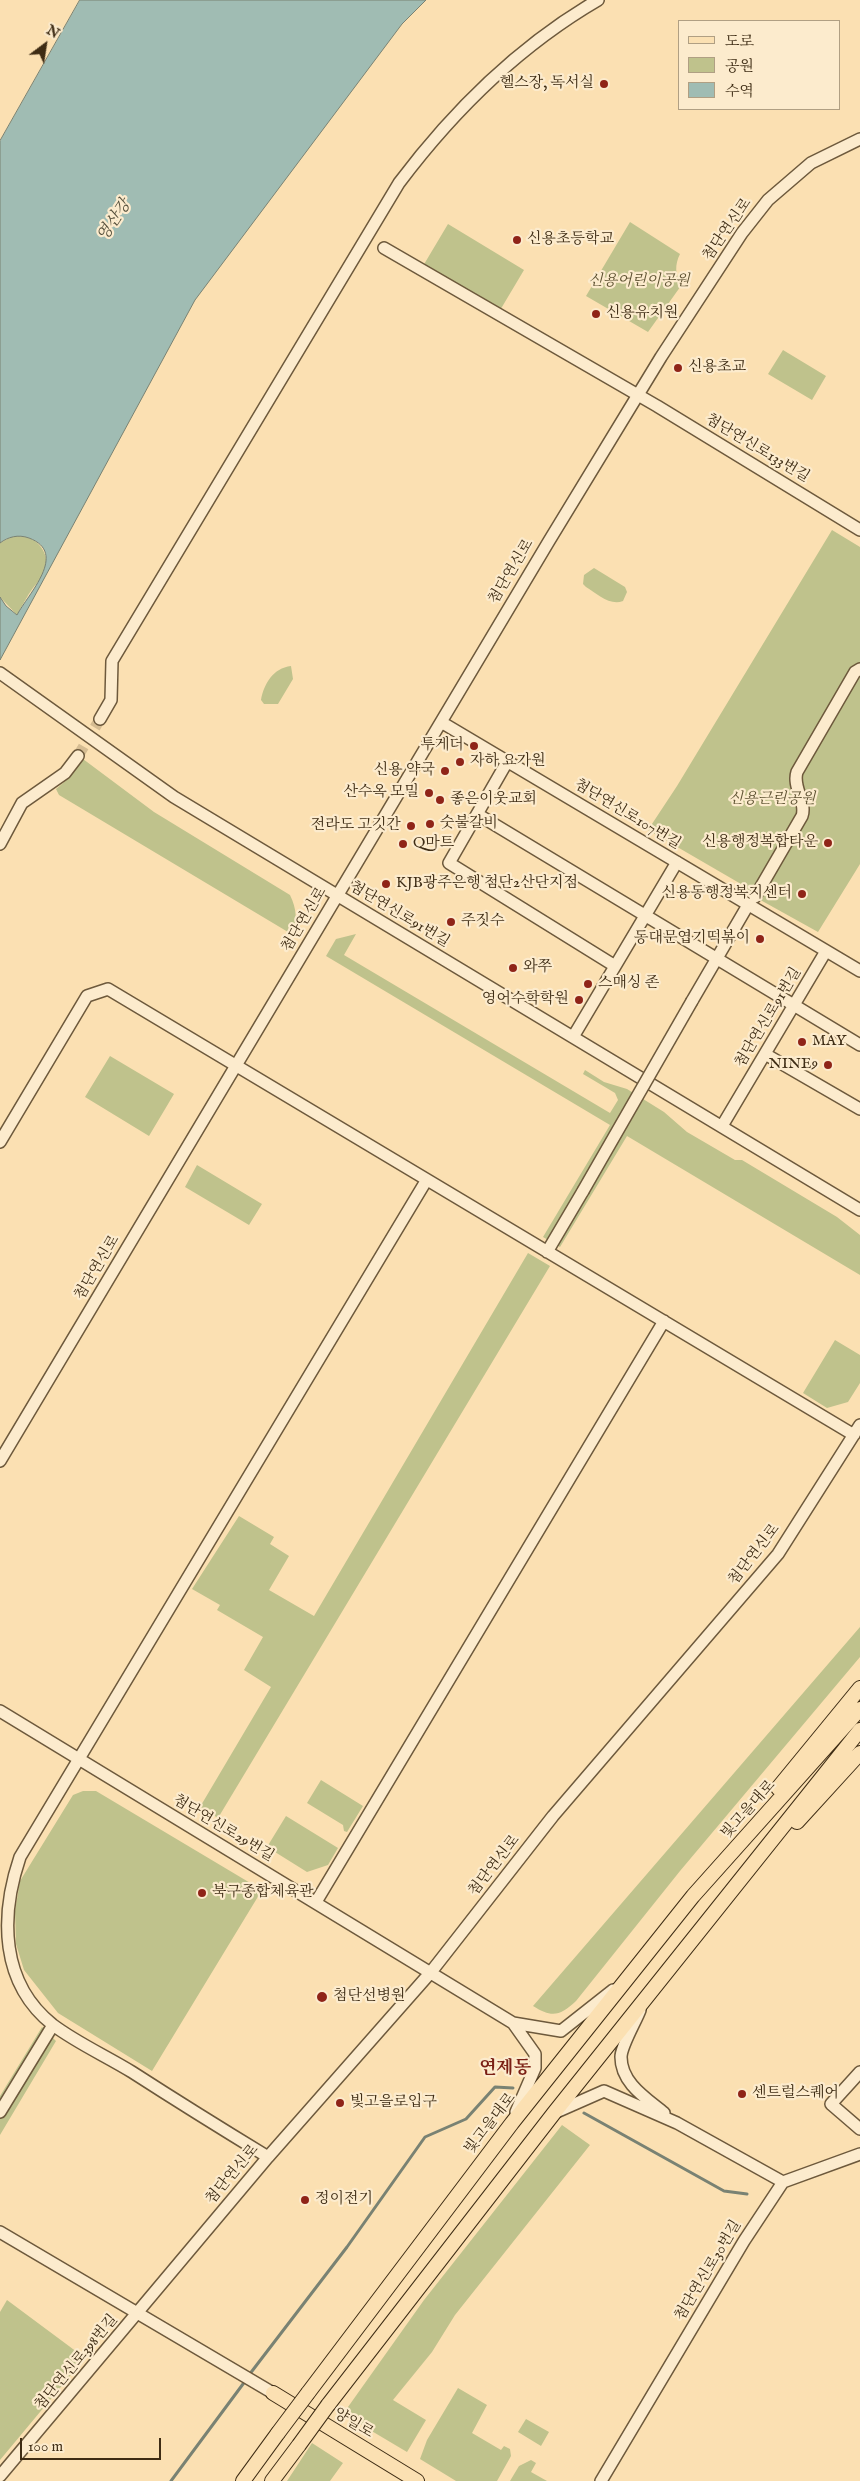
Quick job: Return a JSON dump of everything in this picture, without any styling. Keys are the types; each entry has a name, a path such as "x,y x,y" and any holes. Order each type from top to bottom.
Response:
{"main road":[{"path":"693,1896 860,1688"},
{"name":"빛고을대로","path":"243,2481 512,2123 624,1981 693,1896 860,1709"},
{"path":"272,2481 554,2113 860,1730"},
{"path":"714,1913 860,1753"},
{"name":"양일로","path":"273,2394 416,2481"}],"street":[{"path":"100,719 111,700 112,661 399,183 451,119 480,90 521,53 559,25 598,0"},
{"name":"첨단연신로","path":"0,1461 637,396 742,233 768,200 811,163 860,139"},
{"path":"384,248 637,396"},
{"name":"첨단연신로133번길","path":"637,396 860,530"},
{"path":"547,1252 717,958 802,816 803,808 796,782 797,772 855,672 860,669"},
{"name":"첨단연신로91번길","path":"0,673 174,798 860,1210"},
{"name":"첨단연신로107번길","path":"441,722 677,862 752,901 826,951 860,971"},
{"path":"0,844 22,803 65,773 78,756"},
{"path":"507,762 449,863 615,966"},
{"path":"477,814 860,1045"},
{"path":"574,1037 677,862"},
{"name":"첨단연신로91번길","path":"722,1126 826,951"},
{"path":"0,1142 87,996 108,989 664,1321 857,1430"},
{"path":"765,1054 860,1109"},
{"path":"268,2157 52,2024 24,1992 7,1959 2,1913 10,1876 20,1857 426,1180"},
{"path":"316,1902 664,1321"},
{"name":"첨단연신로","path":"137,2314 268,2157 431,1972 554,1816 778,1554 857,1430"},
{"name":"첨단연신로29번길","path":"0,1711 431,1972"},
{"path":"431,1972 513,2023 561,2031 624,1981"},
{"path":"646,1996 621,2055 625,2074 633,2087 677,2123"},
{"path":"512,2123 535,2068 535,2054 513,2023"},
{"path":"0,2112 52,2024"},
{"path":"860,2072 831,2104 860,2129"},
{"path":"554,2113 604,2091 677,2123 783,2182 860,2154"},
{"name":"첨단연신로30번길","path":"602,2481 744,2241 783,2182"},
{"path":"0,2232 273,2394"},
{"name":"첨단연신로398번길","path":"0,2476 137,2314"}],"green space":[{"name":"신용어린이공원","path":"630,222 680,254 676,270 678,277 683,283 648,332 586,296"},
{"path":"448,224 524,270 499,312 423,266"},
{"path":"783,350 826,376 812,400 768,374"},
{"name":"신용근린공원","path":"832,530 860,547 860,864 818,932 755,897 741,884 648,830 677,786"},
{"path":"13,536 35,541 41,547 46,558 43,574 17,615 0,597 0,543"},
{"path":"594,568 625,587 627,592 623,601 608,601 583,584 584,575"},
{"path":"291,666 293,679 278,704 264,704 261,700 262,694 270,678 279,670"},
{"path":"83,759 154,812 290,895 296,915 293,935 59,795 56,789 69,778"},
{"path":"356,934 344,955 610,1113 618,1100 615,1093 583,1074 585,1070 604,1082 627,1089 664,1112 687,1132 735,1160 742,1160 837,1217 860,1235 860,1275 627,1136 560,1247 543,1237 610,1125 326,956 336,939"},
{"path":"110,1056 174,1094 149,1136 85,1097"},
{"path":"197,1165 262,1204 249,1225 185,1187"},
{"path":"528,1253 550,1266 218,1818 200,1807 271,1687 244,1670 263,1637 217,1610 220,1605 192,1589 239,1516 274,1537 270,1544 289,1556 269,1590 314,1616"},
{"path":"835,1340 860,1355 860,1383 848,1402 827,1408 803,1393"},
{"path":"860,1627 860,1657 680,1871 576,2001 565,2010 556,2014 545,2012 533,2006"},
{"path":"321,1780 363,1806 347,1832 344,1831 343,1825 307,1803"},
{"path":"83,1791 96,1791 262,1890 152,2071 58,2013 24,1970 16,1944 15,1911 20,1881 73,1795"},
{"path":"286,1816 338,1848 328,1865 307,1872 267,1847"},
{"path":"42,2027 56,2041 0,2135 0,2096"},
{"path":"562,2125 590,2145 455,2315 432,2352 393,2400 426,2420 407,2452 343,2414 424,2300"},
{"path":"7,2300 85,2358 0,2460 0,2312"},
{"path":"458,2388 487,2405 472,2433 501,2450 504,2446 510,2449 511,2456 497,2481 456,2481 420,2459 427,2440"},
{"path":"526,2419 549,2432 541,2446 518,2432"},
{"path":"312,2443 343,2463 330,2481 287,2481"},
{"path":"531,2460 536,2463 531,2472 547,2481 510,2481 519,2466"}],"water":[{"name":"영산강","path":"80,0 426,0 402,24 195,300 0,660 0,597 6,606 17,615 42,574 46,563 46,553 40,545 29,538 21,536 6,539 0,543 0,141"}],"waterway":[{"path":"249,2375 347,2247 425,2137 466,2119 495,2087 513,2088"},
{"path":"584,2113 724,2191 747,2194"},
{"path":"171,2481 246,2380"}],"tunnel":[{"path":"78,756 100,719"}],"place":[{"name":"헬스장, 독서실","path":"604,84"},
{"name":"신용초등학교","path":"517,240"},
{"name":"신용유치원","path":"596,314"},
{"name":"신용초교","path":"678,368"},
{"name":"투게더","path":"474,746"},
{"name":"자하 요가원","path":"460,762"},
{"name":"신용 약국","path":"445,771"},
{"name":"산수옥 모밀","path":"429,793"},
{"name":"좋은이웃교회","path":"440,800"},
{"name":"숫불갈비","path":"430,824"},
{"name":"전라도 고깃간","path":"411,826"},
{"name":"신용행정복합타운","path":"828,843"},
{"name":"Q마트","path":"403,844"},
{"name":"KJB광주은행 첨단2산단지점","path":"386,884"},
{"name":"신용동행정복지센터","path":"802,894"},
{"name":"주짓수","path":"451,922"},
{"name":"동대문엽기떡볶이","path":"760,939"},
{"name":"와쭈","path":"513,968"},
{"name":"스매싱 존","path":"588,984"},
{"name":"영어수학학원","path":"579,1000"},
{"name":"MAY","path":"802,1042"},
{"name":"NINE9","path":"828,1065"},
{"name":"북구종합체육관","path":"202,1893"},
{"name":"첨단선병원","path":"322,1997"},
{"name":"센트럴스퀘어","path":"742,2094"},
{"name":"빛고을로입구","path":"340,2103"},
{"name":"정이전기","path":"305,2200"}],"district":[{"name":"연제동","path":"505,2069"}]}
